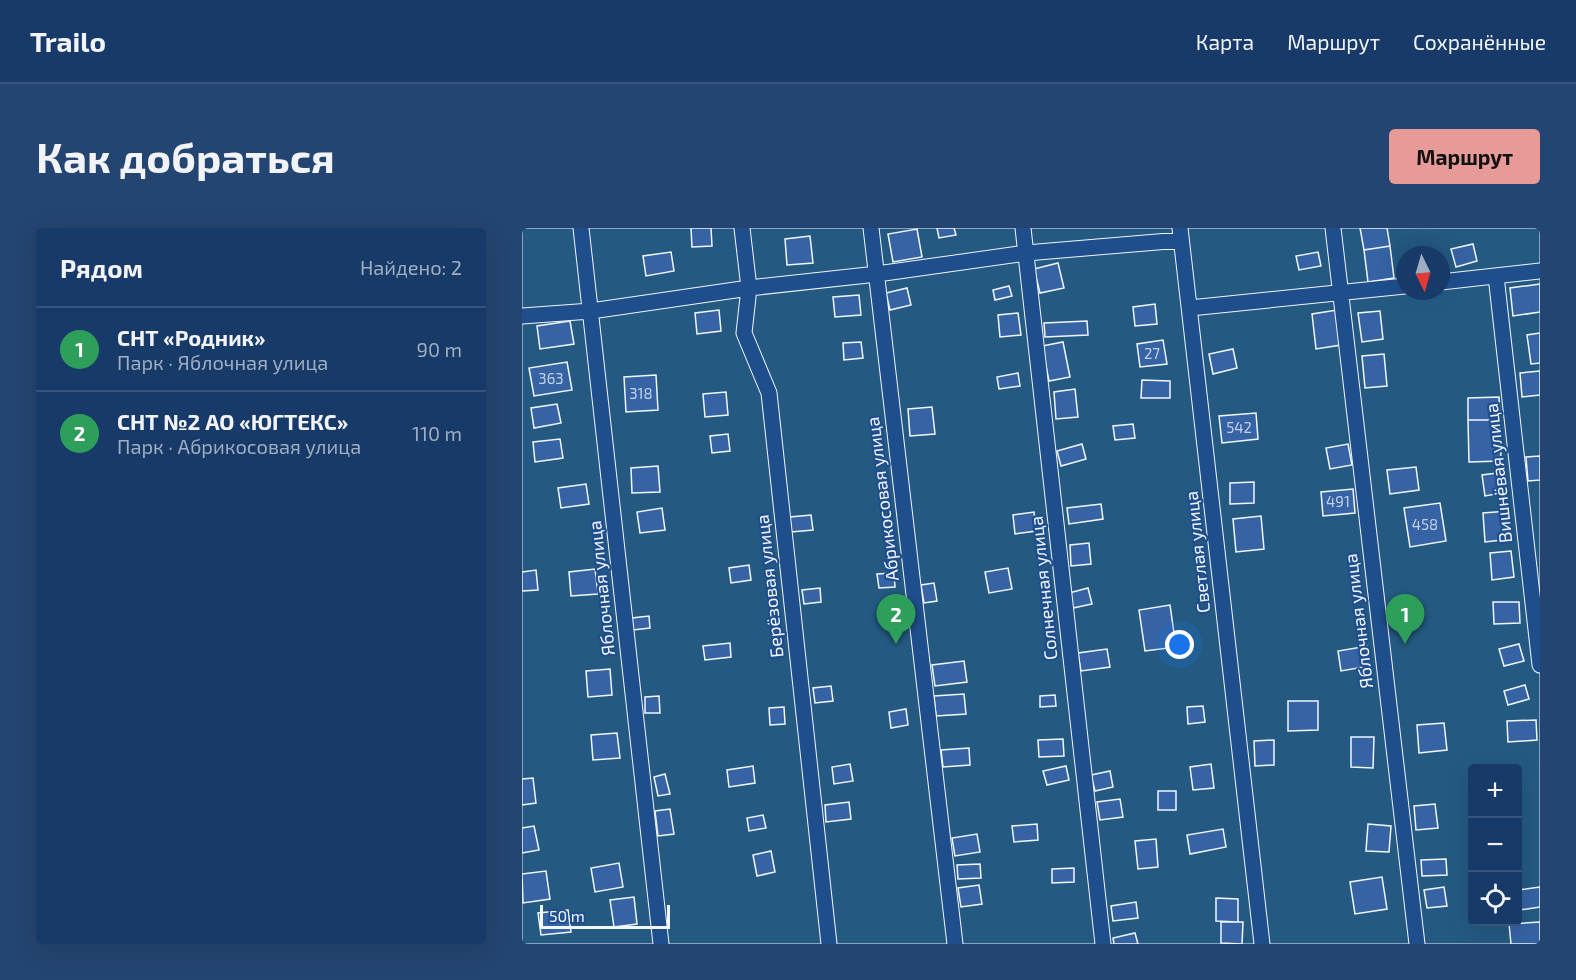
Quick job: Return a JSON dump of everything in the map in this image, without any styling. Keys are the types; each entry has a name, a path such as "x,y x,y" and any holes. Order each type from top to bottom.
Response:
{"street":[{"name":"Яблочная улица","path":"581,228 661,944"},
{"name":"Берёзовая улица","path":"742,228 749,288 744,333 769,393 829,944"},
{"name":"Абрикосовая улица","path":"871,228 955,944"},
{"name":"Солнечная улица","path":"1023,228 1103,944"},
{"name":"Яблочная улица","path":"1333,228 1417,944"},
{"path":"522,316 591,311 749,288 877,274 1180,234"},
{"name":"Светлая улица","path":"1180,234 1262,944"},
{"path":"1450,281 1540,271"},
{"name":"Вишнёвая улица","path":"1496,276 1540,665"},
{"path":"1190,308 1396,287"}],"shaded area":[{"path":"522,228 1540,228 1540,944 522,944"}],"building":[{"path":"691,228 711,228 712,246 692,247"},
{"path":"937,228 954,228 956,235 939,238"},
{"path":"1360,228 1387,228 1390,246 1364,250"},
{"path":"917,229 922,257 893,262 888,234"},
{"path":"810,236 813,263 787,265 785,239"},
{"path":"1473,244 1477,261 1456,267 1451,249"},
{"path":"1390,246 1394,278 1368,282 1364,250"},
{"path":"671,252 674,271 646,276 643,256"},
{"path":"1318,252 1321,266 1299,270 1296,256"},
{"path":"1058,263 1064,288 1040,293 1034,269"},
{"path":"1540,284 1540,312 1513,316 1510,288"},
{"path":"1009,286 1012,296 995,300 993,290"},
{"path":"907,288 911,305 890,310 886,293"},
{"path":"859,295 861,315 835,317 833,297"},
{"path":"1155,304 1157,324 1135,326 1133,307"},
{"path":"719,310 721,331 697,334 695,313"},
{"path":"1337,310 1341,345 1316,349 1312,314"},
{"path":"1380,311 1383,339 1362,342 1358,313"},
{"path":"1018,313 1021,335 1000,337 998,315"},
{"path":"570,321 574,344 540,349 537,326"},
{"path":"1087,321 1088,335 1045,337 1044,323"},
{"path":"1540,333 1540,363 1531,364 1527,335"},
{"path":"1163,340 1167,364 1140,367 1137,344"},
{"path":"861,342 863,358 844,360 843,343"},
{"path":"1063,342 1070,377 1049,381 1042,346"},
{"path":"1233,349 1237,368 1213,374 1209,354"},
{"path":"1384,354 1387,386 1365,388 1362,356"},
{"path":"567,362 572,390 534,396 529,368"},
{"path":"1540,371 1540,395 1522,397 1520,373"},
{"path":"1018,373 1020,386 999,389 997,377"},
{"path":"656,375 658,410 626,412 624,377"},
{"path":"1142,380 1170,381 1170,398 1141,398"},
{"path":"1075,389 1078,417 1056,419 1054,392"},
{"path":"726,392 728,415 705,417 703,394"},
{"path":"1499,397 1500,420 1468,420 1468,398"},
{"path":"557,404 561,423 534,428 531,408"},
{"path":"932,407 935,434 910,436 908,409"},
{"path":"1256,413 1258,439 1222,443 1219,416"},
{"path":"1468,420 1500,420 1501,461 1469,462"},
{"path":"1133,424 1135,438 1115,440 1113,426"},
{"path":"728,434 730,451 712,453 710,436"},
{"path":"560,439 563,458 535,462 533,442"},
{"path":"1082,444 1086,459 1061,466 1057,451"},
{"path":"1348,444 1352,465 1330,469 1326,448"},
{"path":"1540,456 1540,480 1528,481 1526,457"},
{"path":"658,466 660,492 632,493 631,468"},
{"path":"1416,467 1419,490 1390,494 1387,470"},
{"path":"1505,472 1508,492 1485,496 1482,475"},
{"path":"1254,482 1254,503 1230,504 1230,483"},
{"path":"586,484 589,504 561,508 558,488"},
{"path":"1353,489 1355,513 1323,516 1321,492"},
{"path":"1440,503 1446,541 1410,547 1404,508"},
{"path":"1101,504 1103,519 1069,524 1067,508"},
{"path":"662,508 665,530 640,533 637,512"},
{"path":"1508,511 1510,539 1485,542 1483,513"},
{"path":"1034,512 1036,531 1015,534 1013,515"},
{"path":"811,515 813,530 791,532 790,517"},
{"path":"1261,516 1264,549 1236,552 1233,519"},
{"path":"1089,543 1091,564 1071,566 1070,545"},
{"path":"1511,551 1514,577 1492,580 1490,553"},
{"path":"749,565 751,580 731,583 729,568"},
{"path":"1008,568 1012,589 989,593 985,572"},
{"path":"595,569 598,594 571,596 569,572"},
{"path":"536,570 538,590 522,591 522,572"},
{"path":"894,573 895,587 879,588 877,574"},
{"path":"934,583 937,601 924,603 921,585"},
{"path":"820,588 821,602 804,604 802,590"},
{"path":"1088,588 1092,604 1073,608 1069,593"},
{"path":"1493,602 1519,602 1520,623 1494,624"},
{"path":"1170,605 1176,647 1145,651 1139,610"},
{"path":"649,616 650,628 633,630 632,618"},
{"path":"730,643 731,657 705,660 703,646"},
{"path":"1519,644 1524,661 1504,666 1499,649"},
{"path":"1367,646 1370,666 1341,671 1338,651"},
{"path":"1107,649 1110,667 1081,671 1078,653"},
{"path":"964,661 967,682 935,686 932,665"},
{"path":"610,669 612,695 588,697 586,671"},
{"path":"1525,685 1529,699 1508,705 1504,691"},
{"path":"831,686 833,701 815,703 813,688"},
{"path":"964,694 966,714 936,716 934,696"},
{"path":"1055,695 1056,706 1040,707 1040,696"},
{"path":"659,696 660,713 645,713 645,697"},
{"path":"1288,701 1318,701 1318,730 1288,731"},
{"path":"1203,706 1205,722 1188,724 1187,707"},
{"path":"784,707 785,724 770,725 769,708"},
{"path":"906,709 908,725 891,728 889,712"},
{"path":"1536,720 1537,740 1508,742 1507,721"},
{"path":"1444,723 1447,750 1419,753 1417,725"},
{"path":"617,733 620,758 593,760 591,735"},
{"path":"1351,737 1374,737 1373,768 1351,767"},
{"path":"1063,739 1064,756 1039,757 1038,740"},
{"path":"1274,740 1274,765 1255,766 1254,741"},
{"path":"969,748 970,765 943,767 941,750"},
{"path":"850,764 853,781 834,784 832,767"},
{"path":"1211,764 1214,788 1193,790 1190,767"},
{"path":"753,766 755,783 729,787 727,770"},
{"path":"1066,766 1069,780 1047,785 1043,771"},
{"path":"1110,771 1113,787 1095,791 1091,775"},
{"path":"665,774 670,794 658,796 654,777"},
{"path":"533,778 536,803 522,805 522,779"},
{"path":"1158,791 1176,791 1176,810 1158,810"},
{"path":"1120,799 1123,817 1100,820 1097,802"},
{"path":"849,802 851,819 826,822 825,805"},
{"path":"1435,804 1438,828 1416,830 1414,806"},
{"path":"670,809 674,834 658,836 655,811"},
{"path":"763,815 766,828 749,831 747,818"},
{"path":"1037,824 1038,840 1014,842 1012,826"},
{"path":"1368,824 1391,826 1389,852 1366,851"},
{"path":"534,826 539,850 522,853 522,828"},
{"path":"1223,829 1226,847 1190,854 1187,835"},
{"path":"977,834 980,852 955,856 952,838"},
{"path":"1156,839 1158,867 1138,869 1135,841"},
{"path":"771,851 775,872 757,876 753,855"},
{"path":"1446,859 1447,875 1422,876 1421,860"},
{"path":"619,863 623,887 595,892 591,868"},
{"path":"980,864 981,878 958,879 957,865"},
{"path":"1074,868 1074,882 1052,883 1052,869"},
{"path":"546,871 550,899 523,903 522,874"},
{"path":"1382,877 1387,909 1355,914 1350,882"},
{"path":"979,885 982,904 961,907 958,888"},
{"path":"1444,887 1447,906 1427,908 1424,890"},
{"path":"1540,887 1540,907 1522,910 1522,889"},
{"path":"634,897 637,924 614,927 610,900"},
{"path":"1216,898 1238,899 1238,922 1216,921"},
{"path":"1136,902 1138,918 1113,921 1111,906"},
{"path":"568,910 571,932 541,935 538,913"},
{"path":"1221,922 1243,922 1242,944 1221,943"},
{"path":"1540,922 1540,944 1511,944 1509,926 1522,926 1522,923"},
{"path":"1135,933 1138,944 1114,944 1113,938"}],"place":[{"name":"СНТ №2 АО «ЮГТЕКС»","path":"896,644"},
{"name":"СНТ «Родник»","path":"1405,644"}]}
